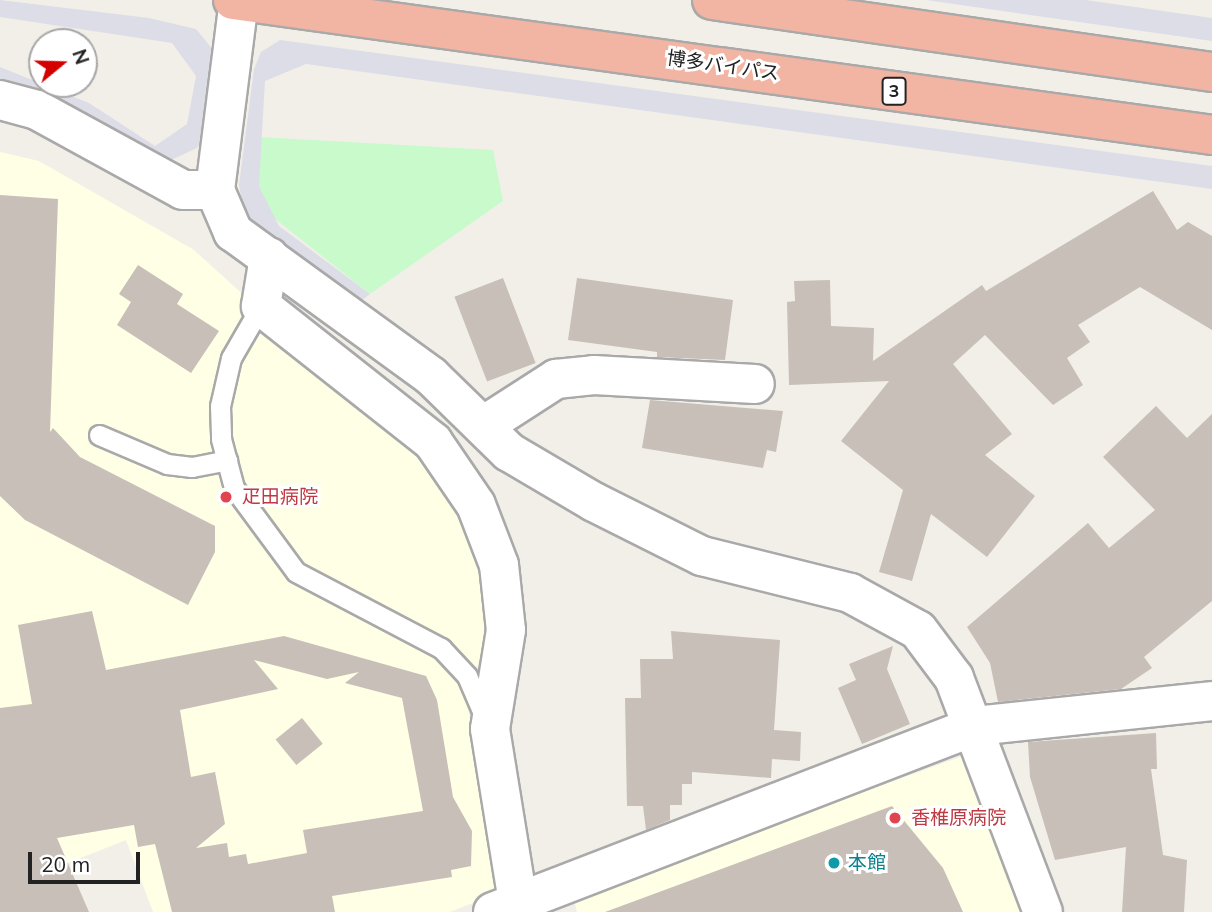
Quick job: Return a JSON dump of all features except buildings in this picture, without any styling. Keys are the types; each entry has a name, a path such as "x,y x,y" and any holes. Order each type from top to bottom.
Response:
{"highway":[{"name":"博多バイパス","path":"237,0 1212,135"},
{"path":"712,0 1212,72"}],"street":[{"path":"237,0 215,190 233,232 431,376 509,452 702,556 849,593 918,630 954,678 975,726 1043,912"},
{"path":"0,100 37,110 183,190 215,190"},
{"path":"269,257 261,306 433,442 476,505 499,565 506,630 490,729 506,906 975,726 1212,701"},
{"path":"483,426 556,379 594,375 755,384"}],"lane":[{"path":"261,306 231,358 220,406 227,460 234,488 296,572 441,648 467,676 490,729"},
{"path":"99,435 167,464 192,467 227,460"}],"shaded area":[{"path":"0,0 149,18 196,29 214,51 205,137 197,148 169,161 84,115 44,98 77,98 89,103 155,146 187,124 196,76 172,43 98,32 98,28 73,28 0,17"},
{"path":"926,0 1086,0 1212,18 1212,41"},
{"path":"280,40 1212,166 1212,189 306,64 265,81 259,186 279,226 370,294 361,301 272,242 252,225 242,202 239,185 254,69 261,52"},
{"path":"0,67 28,78 28,91 0,79"},
{"name":"疋田病院","path":"0,152 39,161 194,250 429,463 476,532 493,612 467,703 503,891 450,912 153,912 126,840 0,890"},
{"name":"香椎原病院","path":"974,752 1028,912 577,912 573,896"}],"green space":[{"path":"259,137 493,150 503,201 370,294 269,214 259,186"}],"place":[{"name":"疋田病院","path":"226,497"},
{"name":"香椎原病院","path":"895,818"},
{"name":"本館","path":"834,863"}]}
